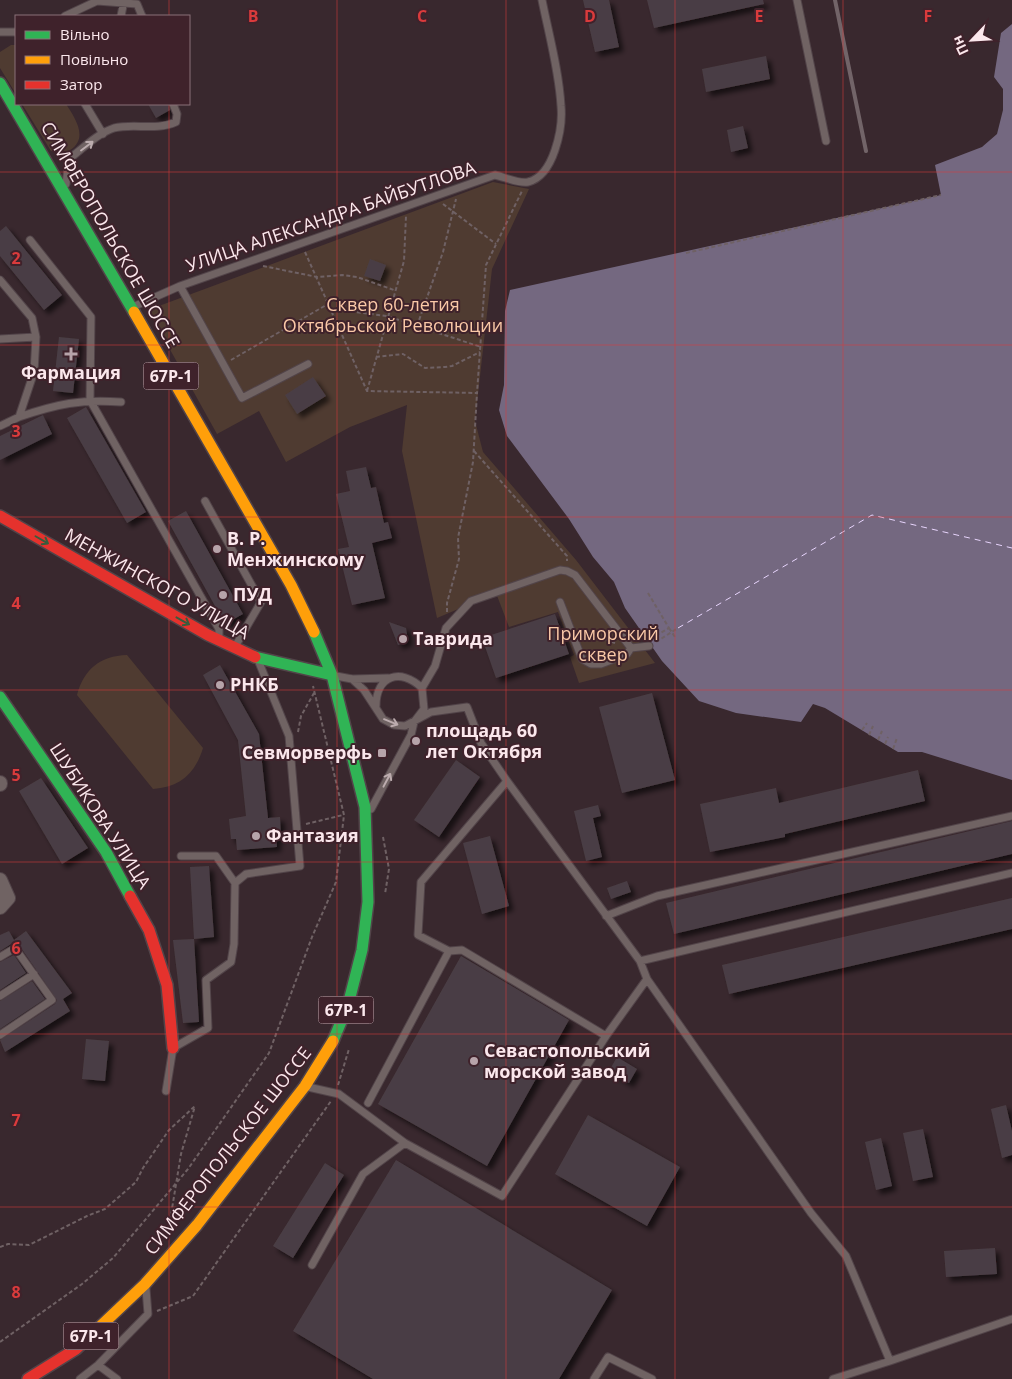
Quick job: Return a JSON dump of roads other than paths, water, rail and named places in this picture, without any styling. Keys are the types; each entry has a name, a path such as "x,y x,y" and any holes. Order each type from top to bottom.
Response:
{"main road":[{"name":"СИМФЕРОПОЛЬСКОЕ ШОССЕ","path":"0,83 15,105"},
{"name":"СИМФЕРОПОЛЬСКОЕ ШОССЕ","path":"15,105 52,159 64,192 291,585 318,640 332,675 365,807 368,902 362,950 348,1005 333,1042 305,1086 197,1225 146,1284 76,1349 28,1379"},
{"name":"МЕНЖИНСКОГО УЛИЦА","path":"0,516 163,611 235,648 257,658 310,672 332,675"},
{"name":"ШУБИКОВА УЛИЦА","path":"0,697 106,852 149,930 167,985 173,1048"}],"street":[{"path":"0,880 8,898 0,907"}],"lane":[{"name":"УЛИЦА АЛЕКСАНДРА БАЙБУТЛОВА","path":"132,307 180,286 495,175 526,183 537,178 547,168 557,146 562,107 542,0"},
{"path":"797,0 826,141"},
{"path":"74,14 97,1 124,1 137,4 142,15"},
{"path":"121,15 124,1"},
{"path":"0,32 15,32"},
{"path":"86,105 103,134"},
{"path":"52,159 69,159 103,134 115,128 166,127 176,122 177,114 173,105"},
{"path":"64,192 69,159"},
{"path":"30,240 91,317 90,400 219,629 219,640"},
{"path":"0,280 32,318 36,337 34,372 19,416"},
{"path":"180,286 242,398 308,364"},
{"path":"0,339 36,337"},
{"path":"0,426 19,416 56,405 90,400 121,402"},
{"path":"205,501 261,602 235,648"},
{"path":"365,823 411,735 414,722 424,709 422,688 435,666 446,628 471,601 554,572 567,570 575,576 631,648"},
{"path":"560,602 582,658 591,664 601,664 618,658 627,654 631,648 649,643"},
{"path":"235,883 246,874 300,866 289,736 257,658"},
{"path":"332,675 352,680 402,676 413,679 422,688"},
{"path":"376,706 376,694 380,685 388,678"},
{"path":"352,680 364,690 383,719 394,725 405,726 431,712 467,707 480,743 640,961 647,979 811,1212 846,1256 890,1361"},
{"path":"507,782 421,882 418,935 449,951 462,950 606,1036"},
{"path":"606,916 657,896 1012,816"},
{"path":"166,1090 173,1048 208,1028 206,980 231,962 234,944 235,883 216,856 181,856"},
{"path":"640,961 1012,873"},
{"path":"0,957 15,948 52,1000 0,1035"},
{"path":"368,1103 449,951"},
{"path":"0,996 34,974"},
{"path":"305,1086 339,1094 405,1143 502,1196 606,1036 647,979"},
{"path":"312,1265 364,1174 405,1143"},
{"path":"80,1379 98,1365 148,1314 146,1284"},
{"path":"833,1379 1012,1319"},
{"path":"594,1379 608,1357 652,1379"},
{"path":"98,1365 117,1379"}],"railway":[{"path":"835,0 866,151"}],"place":[{"name":"Фармация","path":"71,354"},
{"name":"В. Р. Менжинскому","path":"217,549"},
{"name":"ПУД","path":"223,595"},
{"name":"Таврида","path":"403,639"},
{"name":"РНКБ","path":"220,685"},
{"name":"площадь 60 лет Октября","path":"416,741"},
{"name":"Севморверфь","path":"382,753"},
{"name":"Фантазия","path":"256,836"},
{"name":"Севастопольский морской завод","path":"474,1061"}],"park label":[{"name":"Сквер 60-летия Октябрьской Революции","path":"393,315"},
{"name":"Приморский сквер","path":"603,644"}]}
